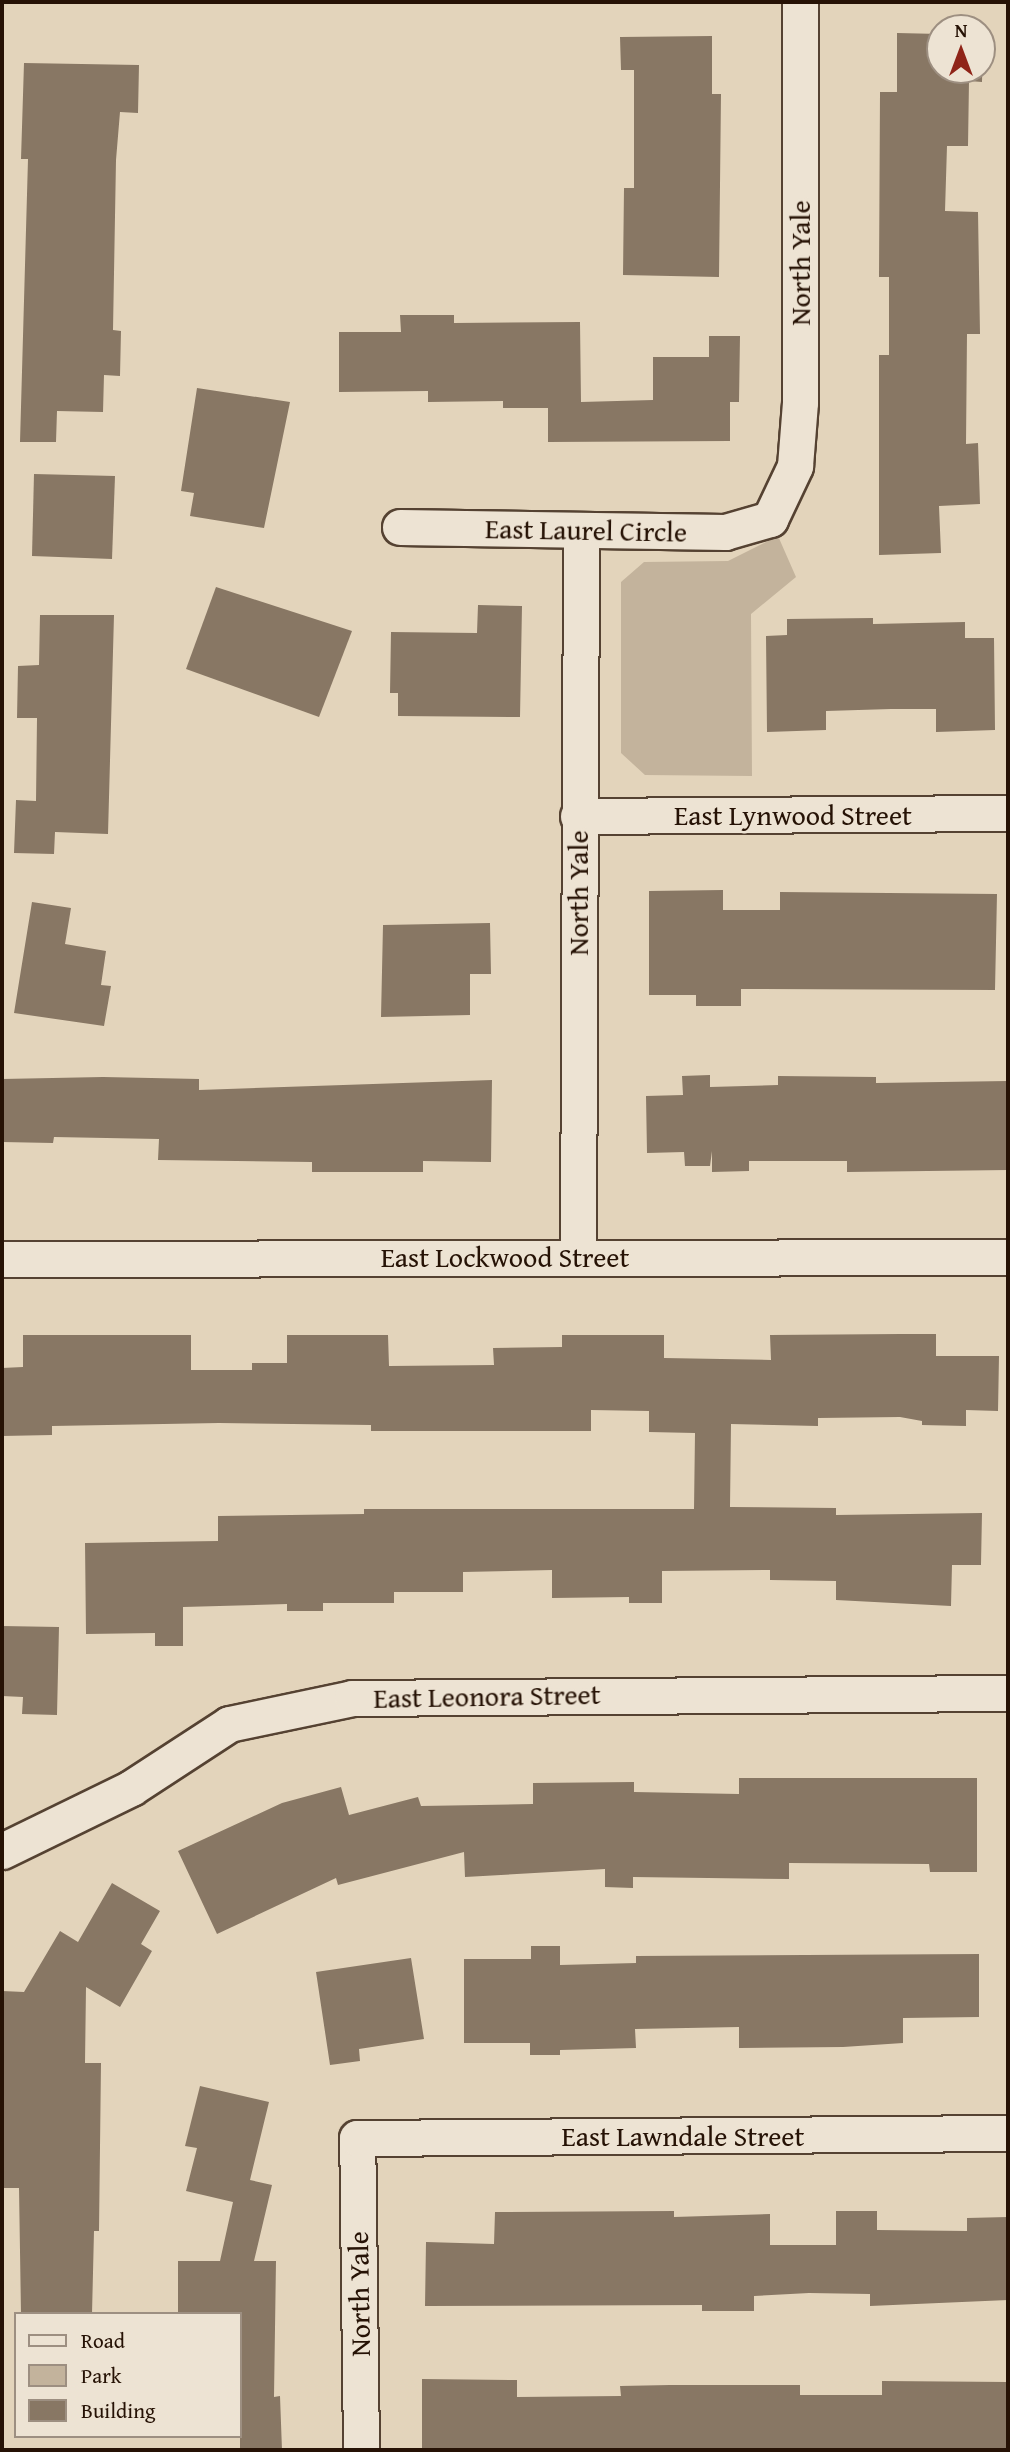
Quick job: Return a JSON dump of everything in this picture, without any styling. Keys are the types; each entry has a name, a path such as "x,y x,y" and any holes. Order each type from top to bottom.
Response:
{"street":[{"name":"North Yale","path":"770,519 795,466 800,402 800,2"},
{"name":"East Laurel Circle","path":"400,527 725,532 770,519"},
{"name":"North Yale","path":"579,1257 581,530"},
{"name":"East Lynwood Street","path":"579,816 1008,813"},
{"name":"East Lockwood Street","path":"2,1259 1008,1257"},
{"name":"East Leonora Street","path":"2,1852 131,1788 229,1724 352,1698 1008,1693"},
{"name":"East Lawndale Street","path":"357,2138 1008,2133"},
{"name":"North Yale","path":"357,2138 361,2450"}],"green space":[{"path":"778,536 796,577 751,614 752,776 645,775 621,753 621,582 644,562 728,561"}],"building":[{"path":"897,33 926,34 926,84 969,84 968,146 947,146 945,211 978,212 980,334 967,334 966,444 978,443 980,504 939,506 941,553 879,555 879,355 889,355 889,277 879,277 880,92 897,92"},
{"path":"712,36 712,94 721,94 719,277 623,275 624,188 634,188 634,70 621,70 620,37"},
{"path":"24,63 139,65 138,113 120,112 116,160 113,330 121,331 120,376 104,375 103,412 57,411 56,442 20,442 28,159 21,159"},
{"path":"400,315 454,315 454,323 580,322 581,402 653,400 653,357 709,357 709,336 740,336 739,402 730,402 730,441 548,442 548,408 503,408 503,401 428,402 428,391 339,392 339,332 401,332"},
{"path":"197,388 290,402 264,528 190,516 194,493 181,491"},
{"path":"34,474 115,476 112,559 32,556"},
{"path":"216,587 352,631 319,717 186,669"},
{"path":"478,605 522,606 520,717 398,716 398,693 390,693 391,632 477,633"},
{"path":"40,615 114,615 108,834 55,832 54,854 14,853 16,800 36,801 37,718 17,718 18,666 39,665"},
{"path":"873,618 873,624 965,622 965,638 994,638 995,730 936,732 936,709 891,709 826,711 826,730 767,732 766,636 787,635 787,619"},
{"path":"723,890 723,910 780,910 780,892 997,894 995,990 741,989 741,1006 696,1006 696,995 649,995 649,891"},
{"path":"32,902 71,908 65,944 106,951 101,985 111,986 104,1026 14,1013"},
{"path":"490,923 491,974 470,974 470,1015 381,1017 383,925"},
{"path":"710,1075 710,1087 778,1085 778,1076 876,1077 876,1083 1008,1081 1008,1170 847,1172 847,1161 749,1161 749,1171 712,1172 712,1151 710,1166 685,1166 684,1152 647,1153 646,1096 683,1095 682,1076"},
{"path":"2,1079 199,1079 199,1090 492,1080 491,1162 423,1161 423,1172 312,1172 312,1162 158,1160 159,1139 54,1137 53,1143 2,1142"},
{"path":"936,1334 936,1356 999,1356 998,1411 966,1410 966,1426 922,1425 922,1421 900,1417 818,1418 818,1426 731,1424 730,1507 836,1508 836,1515 982,1513 981,1565 952,1565 951,1606 836,1600 836,1581 770,1580 770,1570 662,1571 662,1603 629,1603 629,1597 552,1598 552,1570 463,1572 463,1592 394,1592 394,1603 323,1603 323,1611 287,1611 287,1604 183,1607 183,1646 155,1646 155,1633 86,1634 85,1543 218,1541 218,1516 364,1514 364,1509 694,1509 695,1433 649,1432 649,1411 591,1410 591,1431 371,1431 371,1425 219,1423 52,1426 52,1435 2,1436 2,1368 23,1367 23,1335 191,1335 191,1370 252,1370 252,1363 287,1363 287,1335 388,1335 389,1366 494,1365 493,1348 562,1347 562,1335 664,1335 664,1358 771,1360 770,1335"},
{"path":"2,1626 59,1627 57,1715 22,1714 23,1697 2,1696"},
{"path":"739,1778 977,1778 977,1872 930,1872 929,1864 789,1863 789,1879 633,1877 633,1888 605,1887 605,1869 465,1877 464,1852 338,1885 336,1878 217,1934 178,1851 282,1803 341,1787 349,1815 418,1797 421,1806 533,1804 533,1783 634,1782 634,1792 739,1794"},
{"path":"112,1883 160,1911 141,1944 152,1951 120,2007 86,1987 85,2063 101,2063 99,2231 94,2231 92,2312 21,2312 19,2188 2,2188 2,1991 24,1992 60,1931 78,1942"},
{"path":"531,1946 560,1946 560,1965 636,1963 636,1956 979,1954 979,2017 903,2018 903,2043 843,2047 739,2048 739,2027 635,2029 636,2048 560,2050 560,2055 530,2055 530,2043 464,2043 464,1959 531,1959"},
{"path":"411,1958 424,2039 359,2049 360,2061 330,2065 316,1972"},
{"path":"200,2086 269,2102 250,2180 272,2185 254,2261 276,2261 274,2397 280,2396 282,2450 240,2450 242,2312 178,2312 178,2261 220,2261 233,2202 186,2191 197,2148 185,2146"},
{"path":"674,2211 674,2217 770,2214 770,2245 836,2245 836,2211 877,2211 877,2230 967,2231 967,2218 1008,2217 1008,2300 870,2306 870,2294 809,2293 754,2296 754,2311 702,2311 702,2305 425,2306 426,2242 494,2244 495,2212"},
{"path":"422,2379 517,2380 517,2397 621,2396 620,2386 670,2385 800,2385 800,2395 882,2395 882,2381 1008,2382 1008,2450 422,2450"}]}
